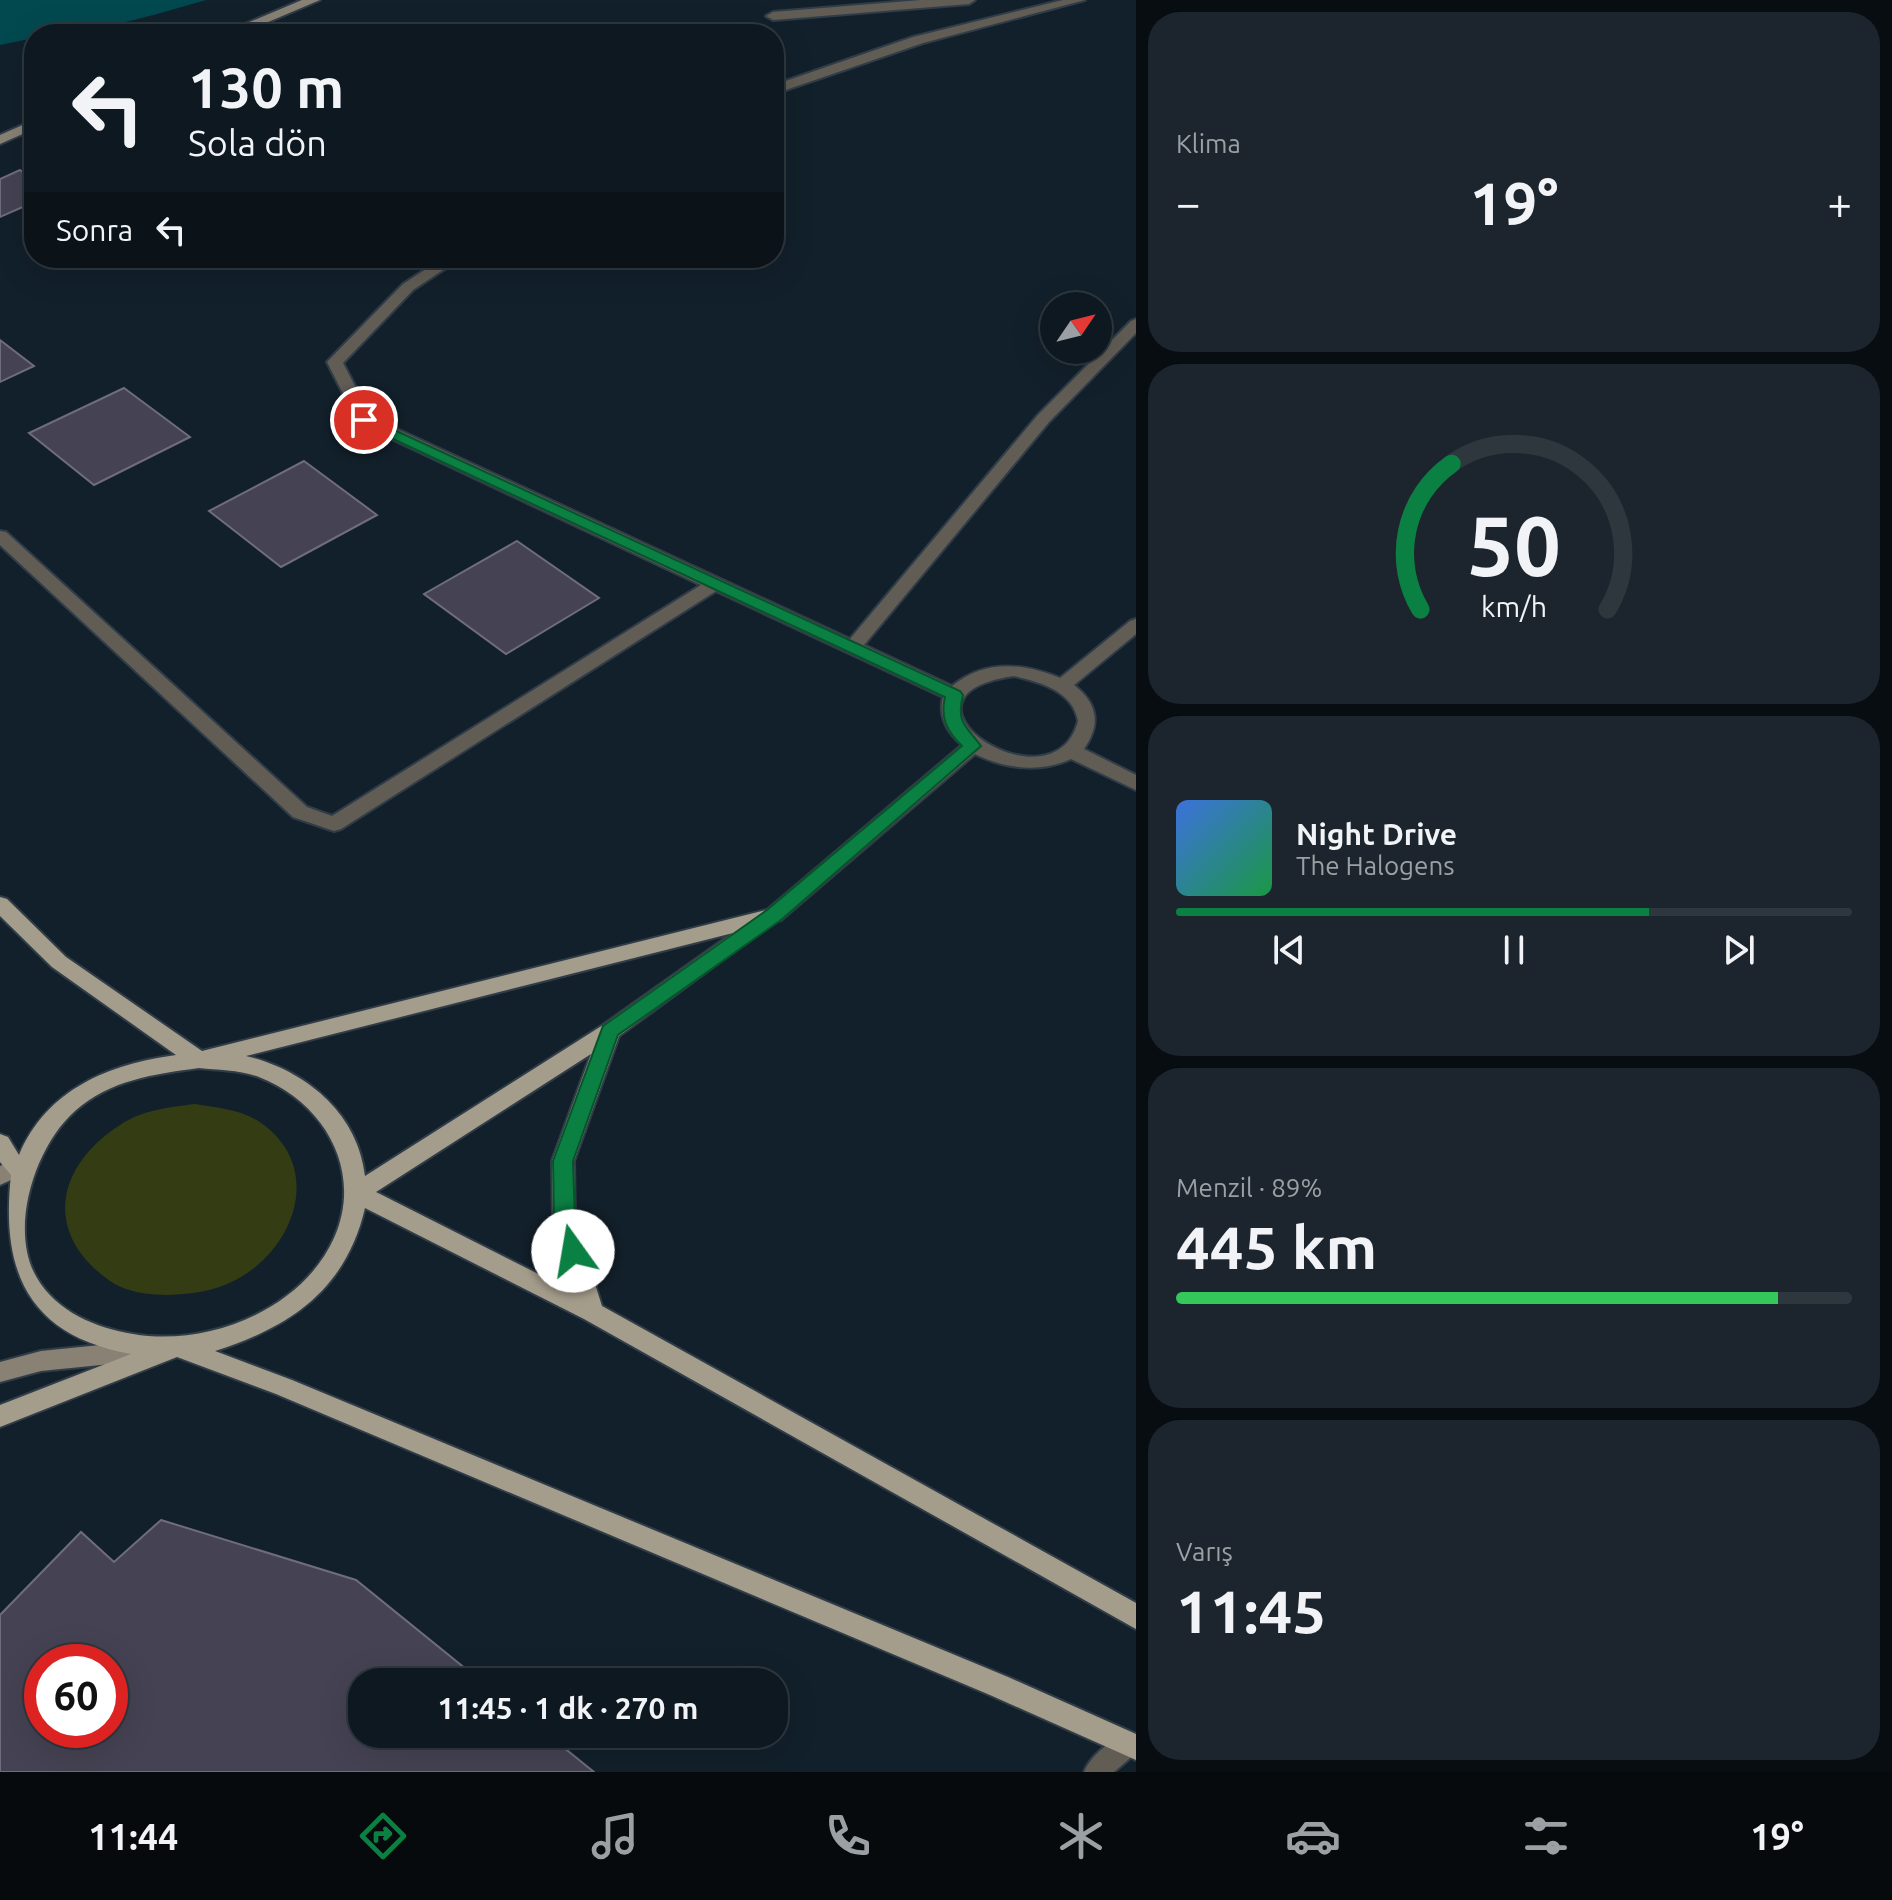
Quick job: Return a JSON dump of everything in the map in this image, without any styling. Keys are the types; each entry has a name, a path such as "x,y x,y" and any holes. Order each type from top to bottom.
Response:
{"main road":[{"path":"253,24 314,0"},
{"path":"0,140 24,129"},
{"path":"0,904 59,962 199,1060 249,1065 294,1084 329,1112 351,1150 357,1193 348,1237 322,1278 282,1312 232,1336 177,1347 41,1361 0,1372"},
{"path":"357,1193 610,1031 774,915"},
{"path":"8,1172 46,1124 89,1089 142,1067 199,1060 774,915"},
{"path":"592,1312 564,1221 563,1161 610,1031"},
{"path":"0,1143 8,1172 5,1212 11,1256 34,1295 72,1325 121,1344 177,1347 328,1405 999,1686 1132,1745"},
{"path":"357,1193 592,1312 1136,1617"},
{"path":"0,1416 177,1347"}],"street":[{"path":"773,16 969,0"},
{"path":"784,87 918,40 1079,0"},
{"path":"437,268 408,287 335,362 364,420 954,695"},
{"path":"853,647 1043,419 1136,324"},
{"path":"0,536 300,812 334,824 715,584"},
{"path":"1063,685 1136,625"},
{"path":"1014,670 1040,674 1063,685 1080,701 1087,719 1084,736 1071,751 1049,760 1023,762 996,757 973,746 957,730 950,712 954,695 968,681 989,672 1014,670"},
{"path":"774,915 973,746"},
{"path":"1071,751 1136,783"}],"lane":[{"path":"1096,1772 1132,1745"}],"shaded area":[{"path":"0,0 206,0 116,24 24,24 24,40 0,45"},
{"path":"195,1104 249,1116 264,1125 283,1145 294,1166 297,1190 293,1213 283,1235 268,1255 249,1272 227,1284 198,1292 168,1295 123,1288 89,1263 74,1243 67,1222 66,1201 71,1180 82,1160 98,1142 120,1125 147,1113"}],"building":[{"path":"20,170 24,173 24,206 0,217 0,179"},
{"path":"0,340 34,366 0,382"},
{"path":"124,388 190,437 94,485 29,433"},
{"path":"304,461 377,515 281,567 209,511"},
{"path":"517,541 599,598 506,654 424,594"},
{"path":"161,1520 356,1580 465,1668 348,1668 348,1748 564,1748 594,1772 0,1772 0,1615 81,1532 114,1562"}],"route":[{"path":"364,420 954,695 950,712 957,730 973,746 774,915 610,1031 563,1161 564,1221 573,1251"}]}
